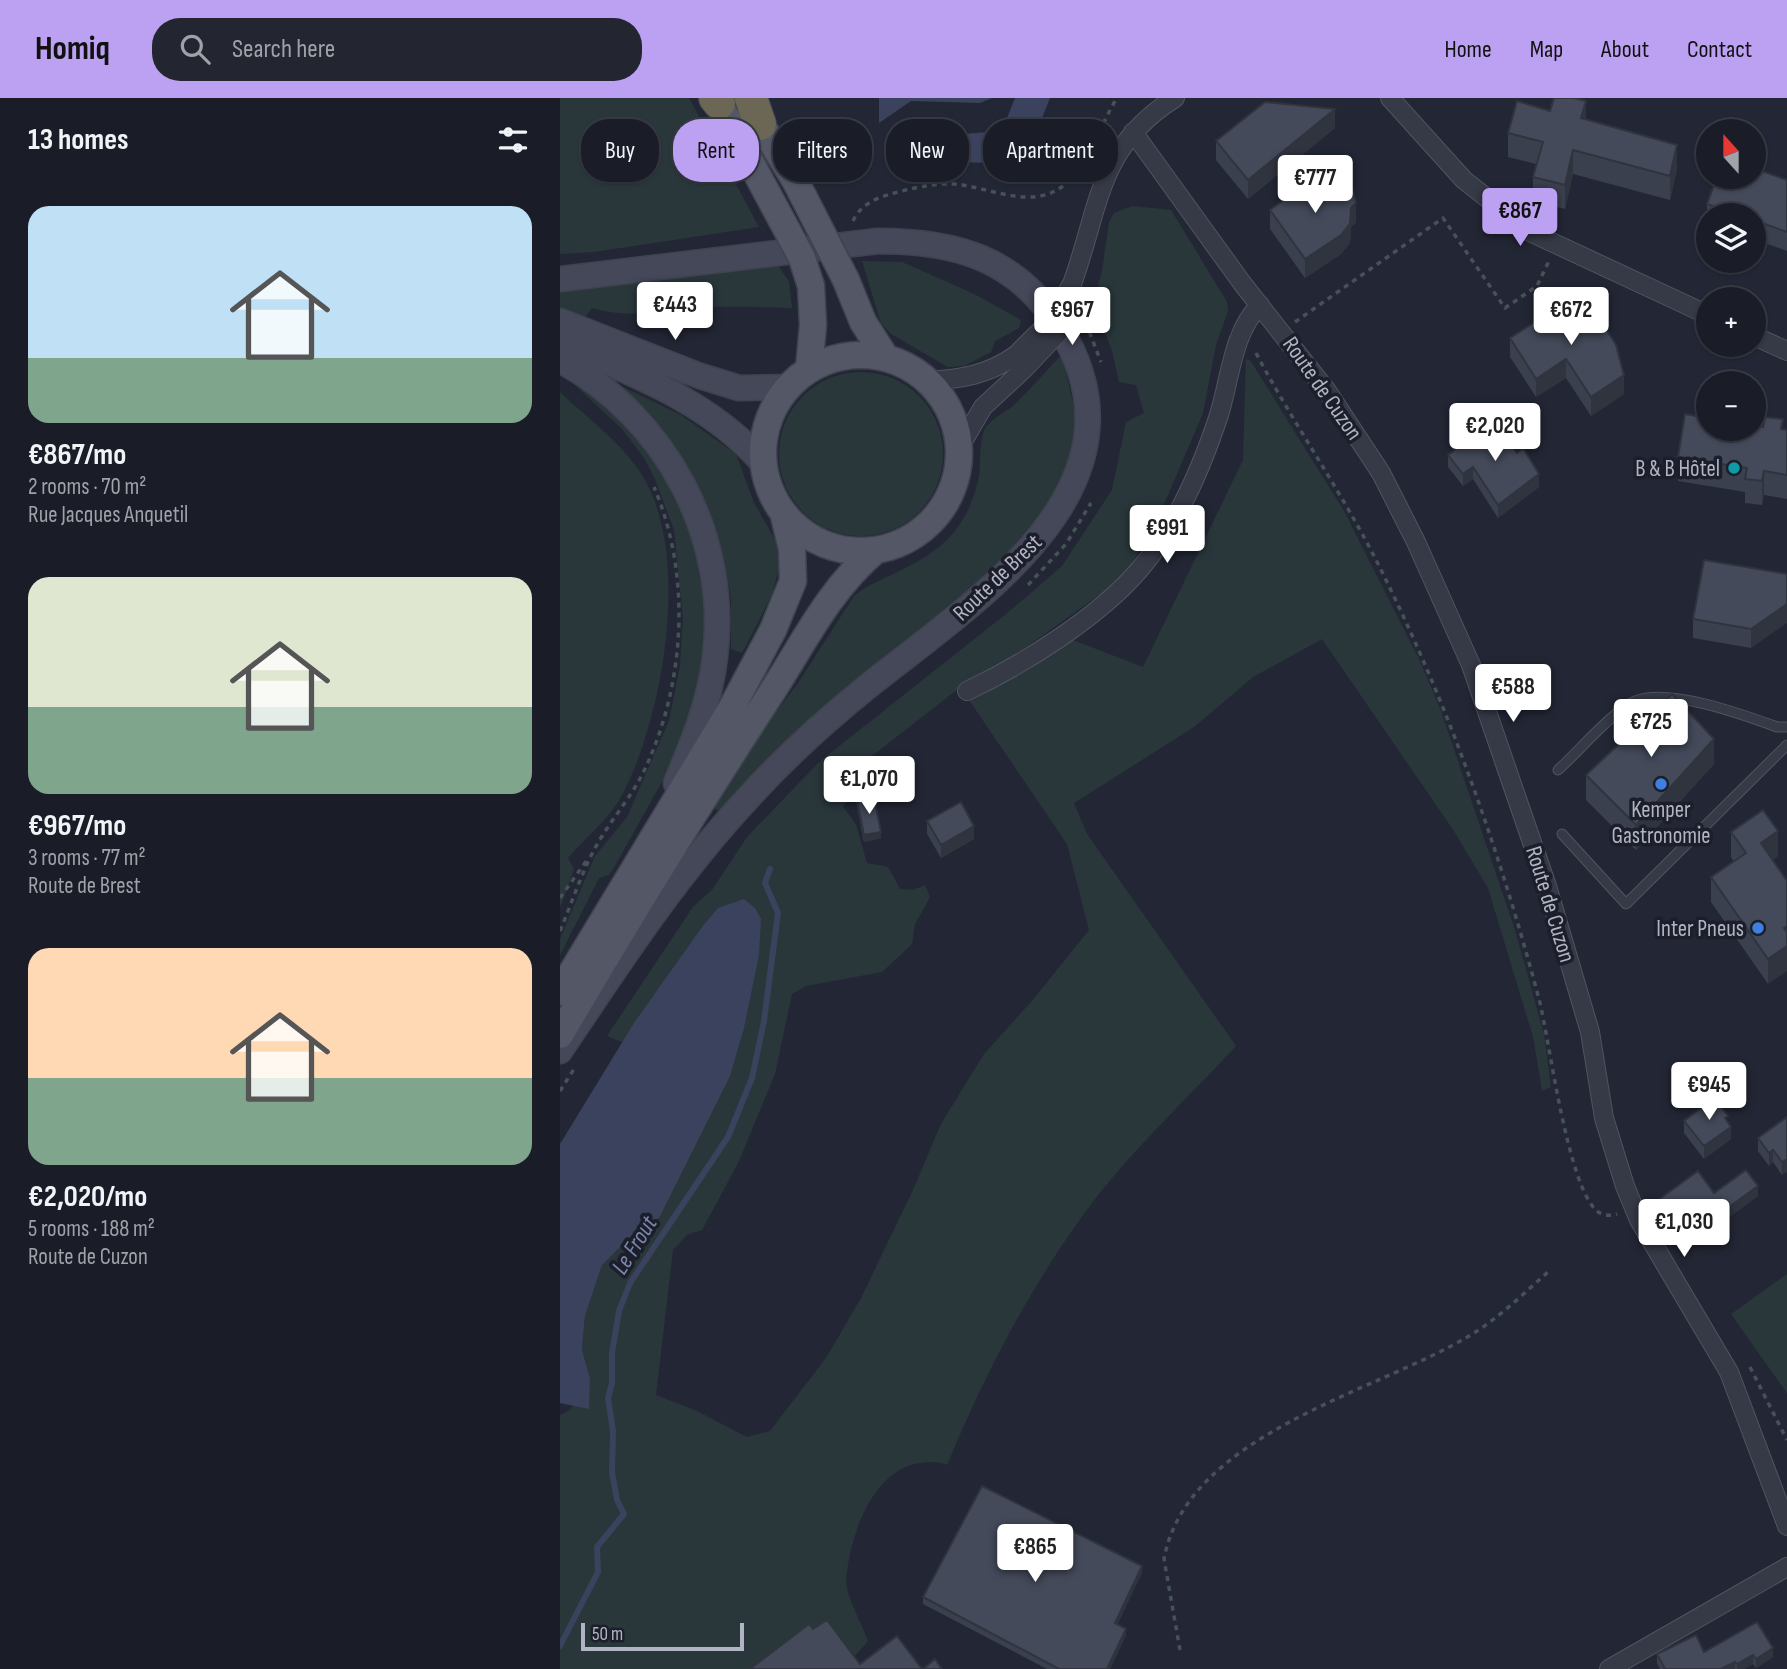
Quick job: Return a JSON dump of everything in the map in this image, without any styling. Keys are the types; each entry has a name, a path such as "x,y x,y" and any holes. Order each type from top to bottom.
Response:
{"main road":[{"path":"734,103 796,182 846,280 863,322 886,358"},
{"path":"734,103 766,191 802,258 811,286 813,325 809,369"},
{"name":"Route de Brest","path":"560,279 867,241 904,241 960,250 978,256 1012,275 1046,306 1065,337 1079,368 1086,412 1085,438 1077,474 1058,513 1032,547 952,620 811,736 750,796 659,905 560,1051"},
{"path":"560,321 700,376 739,388 788,387"},
{"path":"560,342 656,385 694,406 732,432 762,463"},
{"path":"859,355 886,358 908,367 927,380 950,411 959,448 959,464 950,494 932,521 907,540 876,550 856,551 826,545 799,530 784,516 769,491 762,463 764,435 772,410 788,387 809,369 833,358 859,355"},
{"path":"560,360 617,398 666,455 690,499 713,572 718,618 711,682 697,732 652,838"},
{"path":"560,992 731,709 786,603 794,565 784,516"},
{"path":"560,1035 704,796 814,624 849,574 876,550"}],"street":[{"path":"959,448 983,407 1077,290 1092,221 1107,170 1133,132 1175,98"},
{"path":"1390,98 1453,168 1492,205 1557,246 1696,310"},
{"name":"Route de Cuzon","path":"1133,132 1260,305 1312,369 1381,473 1416,542 1471,665 1566,945 1594,1049 1608,1136 1633,1207 1729,1372 1787,1527"},
{"path":"967,691 1033,655 1094,609 1139,570 1165,532 1207,448 1248,318 1260,305"},
{"path":"1766,341 1787,351"},
{"path":"927,380 971,377 1020,362"},
{"path":"1609,1669 1787,1567"}],"lane":[{"path":"1558,770 1627,706 1644,698 1714,706 1777,727 1787,727"},
{"path":"1562,834 1626,904 1787,745"}],"path":[{"path":"862,222 852,222 860,209 868,204 888,194 924,186 967,186 1022,196 1053,192 1068,182 1080,166 1117,98"},
{"path":"1303,317 1443,218 1505,308 1537,286 1557,246"},
{"path":"1082,318 1102,366"},
{"path":"1241,337 1250,342 1338,487 1374,556 1440,698 1522,935 1548,1035 1566,1136 1588,1198 1597,1211 1607,1216 1633,1207"},
{"path":"560,898 643,773 663,722 674,681 678,635 675,567 666,520 651,479"},
{"path":"1027,586 1066,544 1095,494"},
{"path":"560,931 594,850"},
{"path":"1180,1650 1164,1559 1165,1549 1186,1507 1214,1472 1331,1400 1470,1335 1548,1272"}],"shaded area":[{"path":"560,98 689,98 700,119 673,119 673,182 735,182 759,227 594,252 560,254"},
{"path":"1133,206 1171,210 1227,302 1228,311 1216,345 1203,413 1165,502 1130,568 1105,591 1008,660 968,681 863,763 865,784 843,806 856,825 867,863 888,867 900,889 913,890 925,885 930,897 915,924 912,944 882,972 806,986 792,994 775,1074 739,1161 702,1230 687,1235 673,1250 656,1395 695,1410 747,1437 770,1431 826,1358 861,1298 913,1190 941,1124 984,1054 1031,1002 1089,930 1067,844 967,697 1065,637 1143,667 1243,460 1246,359 1250,360 1344,511 1420,661 1441,711 1515,930 1544,1034 1551,1087 1542,1091 1533,1037 1488,888 1454,831 1322,639 1253,677 1194,727 1074,803 1087,834 1236,1046 1132,1155 1076,1225 1038,1282 1005,1342 947,1465 927,1462 903,1468 888,1478 866,1508 852,1545 846,1586 868,1641 853,1658 758,1669 560,1669 560,1415 570,1410 590,1378 582,1350 585,1316 602,1264 631,1236 659,1218 627,1044 607,1036 693,907 712,890 747,837 819,762 1006,614 1062,566 1112,490 1126,422 1144,413 1136,385 1119,382 1112,350 1093,305 1102,271 1109,222 1114,213"},
{"path":"862,261 902,262 974,294 1021,320 1019,328 995,341 991,352 964,366 948,367 890,333 881,323"},
{"path":"776,262 789,282 792,308 661,307 628,314 592,308 585,317 560,309 560,288"},
{"path":"1062,354 1076,417 1074,443 1056,496 1007,559 909,640 722,814 708,803 798,683 854,596 920,560 949,538 961,523 978,481 985,429 1020,399"},
{"path":"560,371 630,422 694,526 711,639 679,751 616,864 609,875 599,878 560,955 560,939 595,856 627,817 669,721 680,666 683,618 674,530 655,479 644,458 622,429"},
{"path":"861,372 892,379 919,396 936,423 943,454 936,485 919,512 892,529 861,536 830,529 803,512 786,485 779,454 786,423 803,396 830,379"},
{"path":"623,387 681,415 736,454 754,503 778,545 780,564 772,595 742,653 731,649 731,597 724,562 703,497 685,464 660,431 625,397"},
{"path":"560,392 614,441 642,475 657,508 666,546 668,588 660,676 639,756 620,799 568,858 574,869 560,908"},
{"path":"1787,1274 1787,1393 1731,1314"}],"water":[{"path":"879,98 992,98 980,103 911,101 879,123"},
{"path":"1015,98 1050,98 1041,119 1007,118"},
{"path":"983,132 983,163 969,162 969,134"},
{"path":"744,899 755,908 761,919 759,955 744,1028 730,1076 659,1218 631,1236 602,1265 585,1316 582,1350 590,1378 589,1409 560,1403 560,1144 634,1023 702,927 718,908"}],"building":[{"path":"1554,98 1586,101 1581,118 1677,145 1670,176 1573,150 1565,185 1533,177 1543,142 1508,133 1517,101 1550,111"},
{"path":"1265,102 1335,109 1248,180 1216,141"},
{"path":"1766,172 1787,180 1787,232 1766,224 1766,203 1707,203 1713,189 1766,189"},
{"path":"1322,180 1335,187 1349,185 1356,203 1351,208 1350,224 1341,235 1305,259 1270,210 1305,184"},
{"path":"1577,295 1599,330 1605,327 1616,345 1624,375 1591,397 1566,359 1536,379 1510,338"},
{"path":"1685,414 1696,416 1696,441 1766,441 1766,417 1783,419 1781,429 1787,430 1787,475 1764,471 1762,481 1745,479 1747,468 1678,457"},
{"path":"1493,421 1517,453 1523,448 1539,474 1498,505 1473,467 1463,474 1448,455"},
{"path":"1704,560 1787,574 1787,604 1751,629 1693,619"},
{"path":"1672,694 1714,739 1636,825 1586,775"},
{"path":"874,798 881,832 864,835 857,801"},
{"path":"961,802 974,826 941,845 927,821"},
{"path":"1763,810 1778,831 1761,843 1787,881 1787,926 1784,928 1787,932 1787,946 1768,959 1711,877 1746,853 1731,832"},
{"path":"1714,1098 1728,1116 1725,1118 1731,1127 1704,1146 1684,1121"},
{"path":"1787,1117 1787,1159 1782,1162 1773,1150 1769,1153 1758,1138"},
{"path":"1746,1170 1758,1186 1686,1238 1675,1223 1670,1227 1654,1203 1698,1171 1714,1193"},
{"path":"982,1486 1142,1566 1115,1623 1126,1629 1107,1669 1059,1669 923,1597"},
{"path":"827,1620 860,1664 897,1636 922,1669 750,1669 809,1624 813,1629"},
{"path":"1757,1622 1773,1648 1756,1659 1753,1655 1721,1669 1665,1669 1657,1654 1696,1635 1704,1652"},
{"path":"935,1659 942,1669 923,1669"}],"waterway":[{"name":"Le Frout","path":"560,1646 598,1572 597,1547 624,1514 617,1500 612,1472 613,1431 608,1398 619,1311 630,1283 728,1137 752,1078 764,1021 778,913 765,883 770,869"}],"place":[{"name":"B & B Hôtel","path":"1734,468"},
{"name":"Kemper Gastronomie","path":"1661,784"},
{"name":"Inter Pneus","path":"1758,928"}]}
